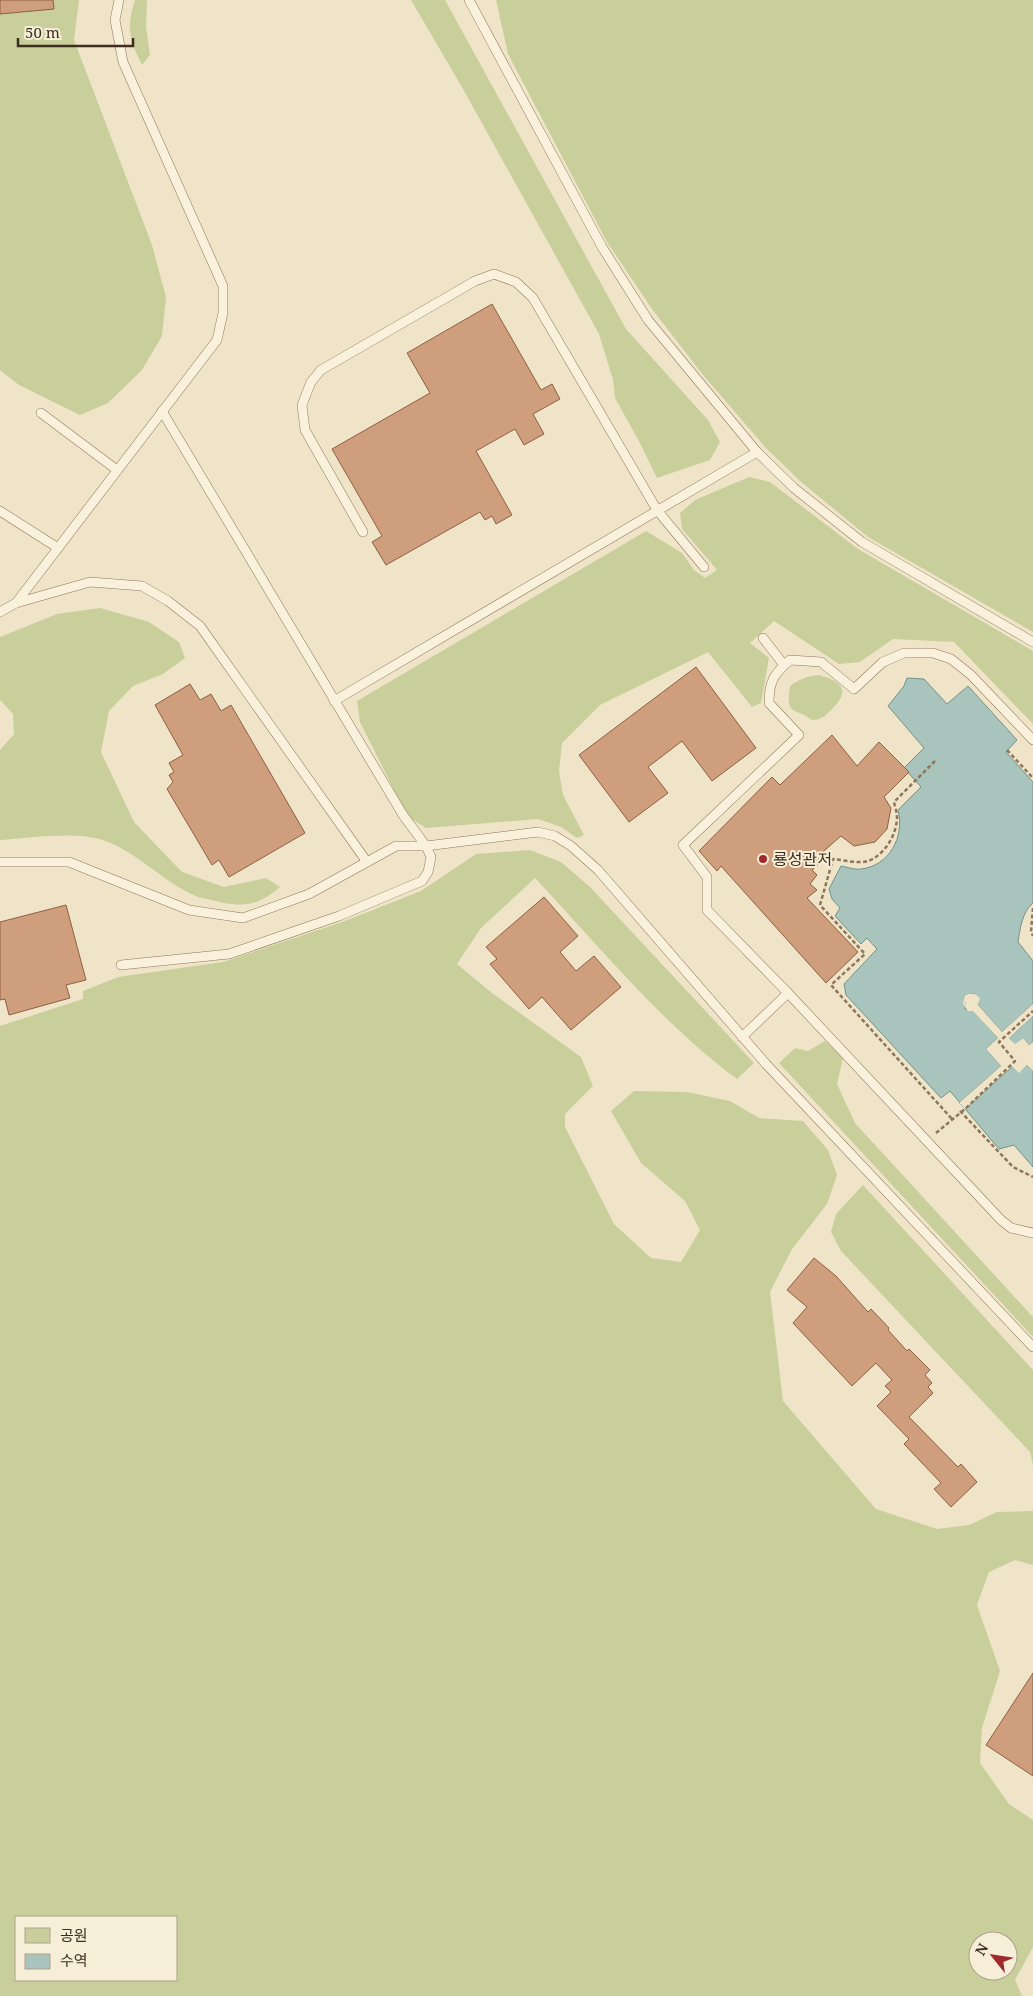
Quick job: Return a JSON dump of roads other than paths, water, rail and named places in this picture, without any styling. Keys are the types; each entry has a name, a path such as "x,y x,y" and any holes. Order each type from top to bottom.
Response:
{"lane":[{"path":"16,604 217,340 223,313 223,286 123,62 115,20 119,0"},
{"path":"469,0 602,246 648,320 757,452 794,488 862,542 1033,642"},
{"path":"363,532 305,430 302,405 311,382 321,370 475,281 494,274 516,282 533,298 657,510 704,567"},
{"path":"121,965 229,954 339,916 422,881 428,872 431,857 426,846 403,815 162,411"},
{"path":"41,413 117,470"},
{"path":"334,700 757,452"},
{"path":"0,511 58,548"},
{"path":"0,612 16,604 90,582 142,586 168,601 200,626 367,862"},
{"path":"763,638 784,665"},
{"path":"1033,740 971,675 951,659 933,653 904,653 883,662 854,689 821,662 790,660 775,674 769,690 769,703 799,735 683,845 707,877 707,910 1002,1220 1011,1228 1033,1233"},
{"path":"0,862 69,862 189,910 243,918 309,894 396,846 426,846 514,833 538,832 555,836 571,846 598,870 742,1037 1033,1347"},
{"path":"742,1037 788,993"}],"water":[{"path":"907,678 924,679 947,704 968,686 1017,740 1006,752 1033,782 1033,903 1024,916 1018,942 1033,961 1033,1004 1002,1032 978,1005 979,998 975,994 965,995 965,1009 973,1010 998,1038 986,1049 1001,1066 960,1102 950,1091 941,1098 846,995 844,984 877,949 867,938 861,944 835,916 840,908 832,899 829,889 841,866 854,869 871,867 887,856 897,840 900,820 898,810 921,787 904,768 924,748 888,706 904,686"},
{"path":"1033,1016 1033,1042 1029,1045 1023,1038 1015,1045 1009,1038"},
{"path":"1027,1065 1033,1071 1033,1167 1014,1145 999,1149 965,1109 1013,1066 1019,1072"}],"place":[{"name":"룡성관저","path":"763,859"}]}
